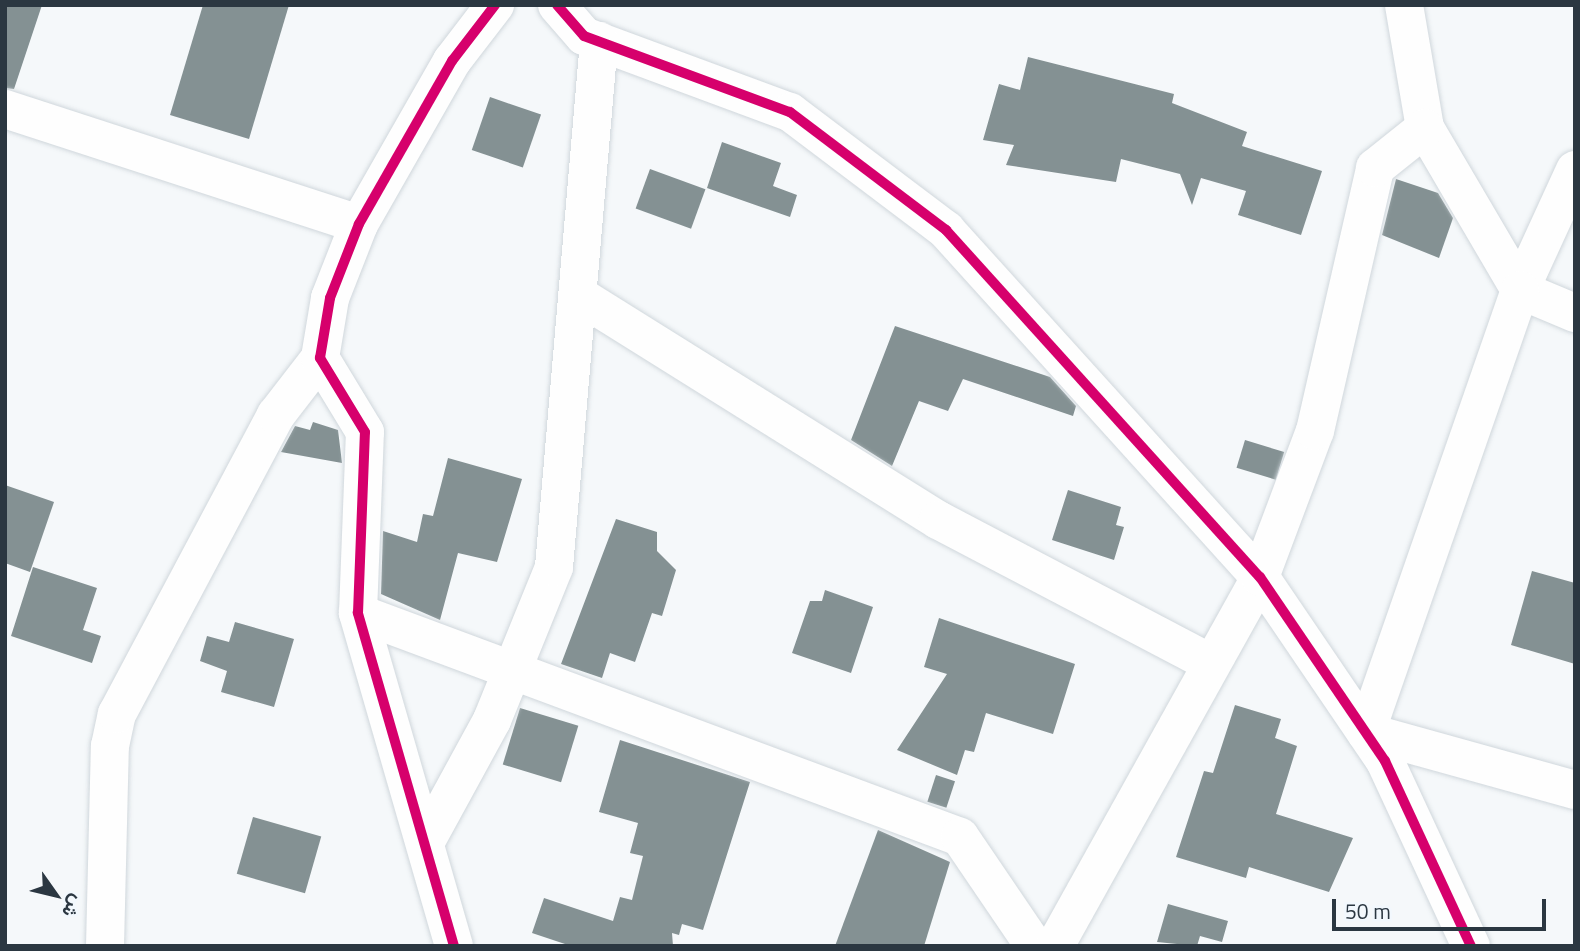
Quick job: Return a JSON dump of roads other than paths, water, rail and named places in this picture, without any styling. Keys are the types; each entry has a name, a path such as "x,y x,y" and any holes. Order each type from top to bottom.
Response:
{"street":[{"path":"105,946 110,746 117,714 276,415 320,358 330,298 359,224 452,61 495,5"},
{"path":"557,5 569,26 599,41 760,96 908,198 947,230 1077,370 1260,577 1366,732 1471,946"},
{"path":"1404,5 1425,128 1520,290 1575,313"},
{"path":"425,843 512,670 554,567 578,295 580,201 599,41"},
{"path":"5,110 359,224"},
{"path":"1055,946 1260,577 1315,431 1375,168 1425,128"},
{"path":"1366,732 1520,290 1575,170"},
{"path":"578,295 938,520 1210,663"},
{"path":"320,358 365,432 358,613 454,946"},
{"path":"358,613 960,836 1034,946"},
{"path":"1366,732 1575,790"}]}
